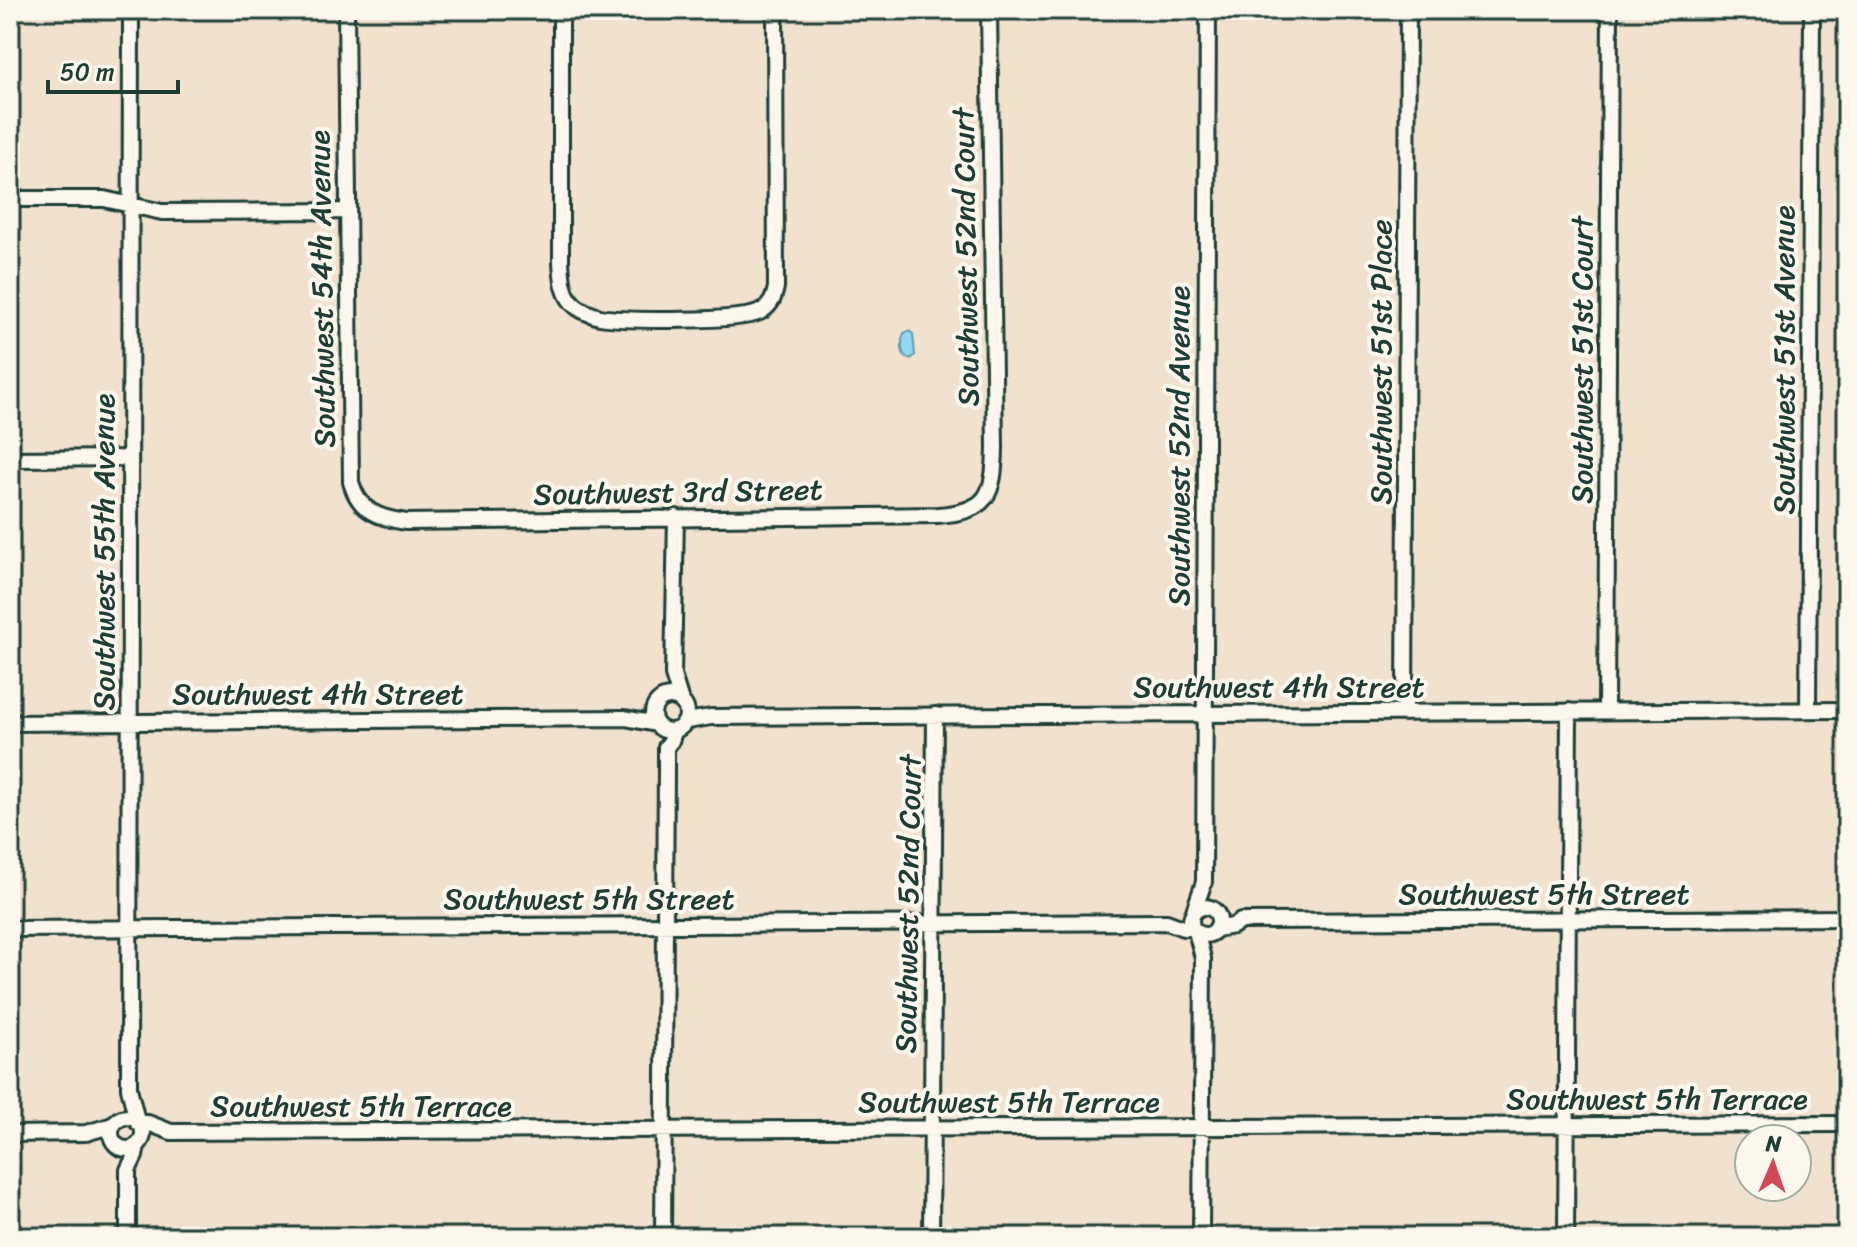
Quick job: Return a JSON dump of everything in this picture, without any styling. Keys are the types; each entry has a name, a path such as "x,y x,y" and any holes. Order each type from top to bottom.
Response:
{"street":[{"name":"Southwest 55th Avenue","path":"131,10 129,1093 134,1100 138,1122"},
{"name":"Southwest 54th Avenue","path":"346,10 351,482 360,505 371,513"},
{"path":"561,10 562,275 568,296 579,308 603,317 731,319 755,314 771,304 776,287 775,10"},
{"name":"Southwest 52nd Court","path":"984,502 992,487 995,448 989,10"},
{"name":"Southwest 52nd Avenue","path":"1194,912 1204,882 1208,10"},
{"name":"Southwest 51st Place","path":"1405,713 1408,10"},
{"name":"Southwest 51st Court","path":"1606,711 1610,10"},
{"name":"Southwest 51st Avenue","path":"1808,710 1812,10"},
{"path":"10,199 104,199 162,212 347,211"},
{"path":"10,459 130,458"},
{"name":"Southwest 3rd Street","path":"371,513 406,522 937,515 968,511 984,502"},
{"path":"666,747 684,709 673,675 676,517"},
{"path":"663,1237 666,747 653,716 673,675"},
{"name":"Southwest 4th Street","path":"625,718 670,697 684,709 711,717 1847,710"},
{"path":"1566,1237 1569,711"},
{"name":"Southwest 52nd Court","path":"931,1237 935,715"},
{"name":"Southwest 4th Street","path":"10,723 625,718 674,732"},
{"name":"Southwest 52nd Avenue","path":"1204,882 1215,910"},
{"name":"Southwest 5th Street","path":"10,929 1167,922 1206,906 1227,912 1241,921"},
{"path":"1203,958 1219,918 1215,910"},
{"path":"1194,912 1191,920 1203,958 1201,1237"},
{"name":"Southwest 5th Street","path":"1167,922 1203,935 1241,921 1847,918"},
{"name":"Southwest 55th Avenue","path":"116,1122 129,1093"},
{"name":"Southwest 5th Terrace","path":"10,1134 86,1133 128,1117 171,1132 1847,1124"},
{"path":"116,1122 111,1133 128,1170"},
{"path":"128,1237 128,1170 142,1135 138,1122"},
{"name":"Southwest 5th Terrace","path":"86,1133 127,1149 171,1132"}],"water":[{"path":"909,331 913,334 915,355 911,359 905,357 902,345 904,333"}]}
